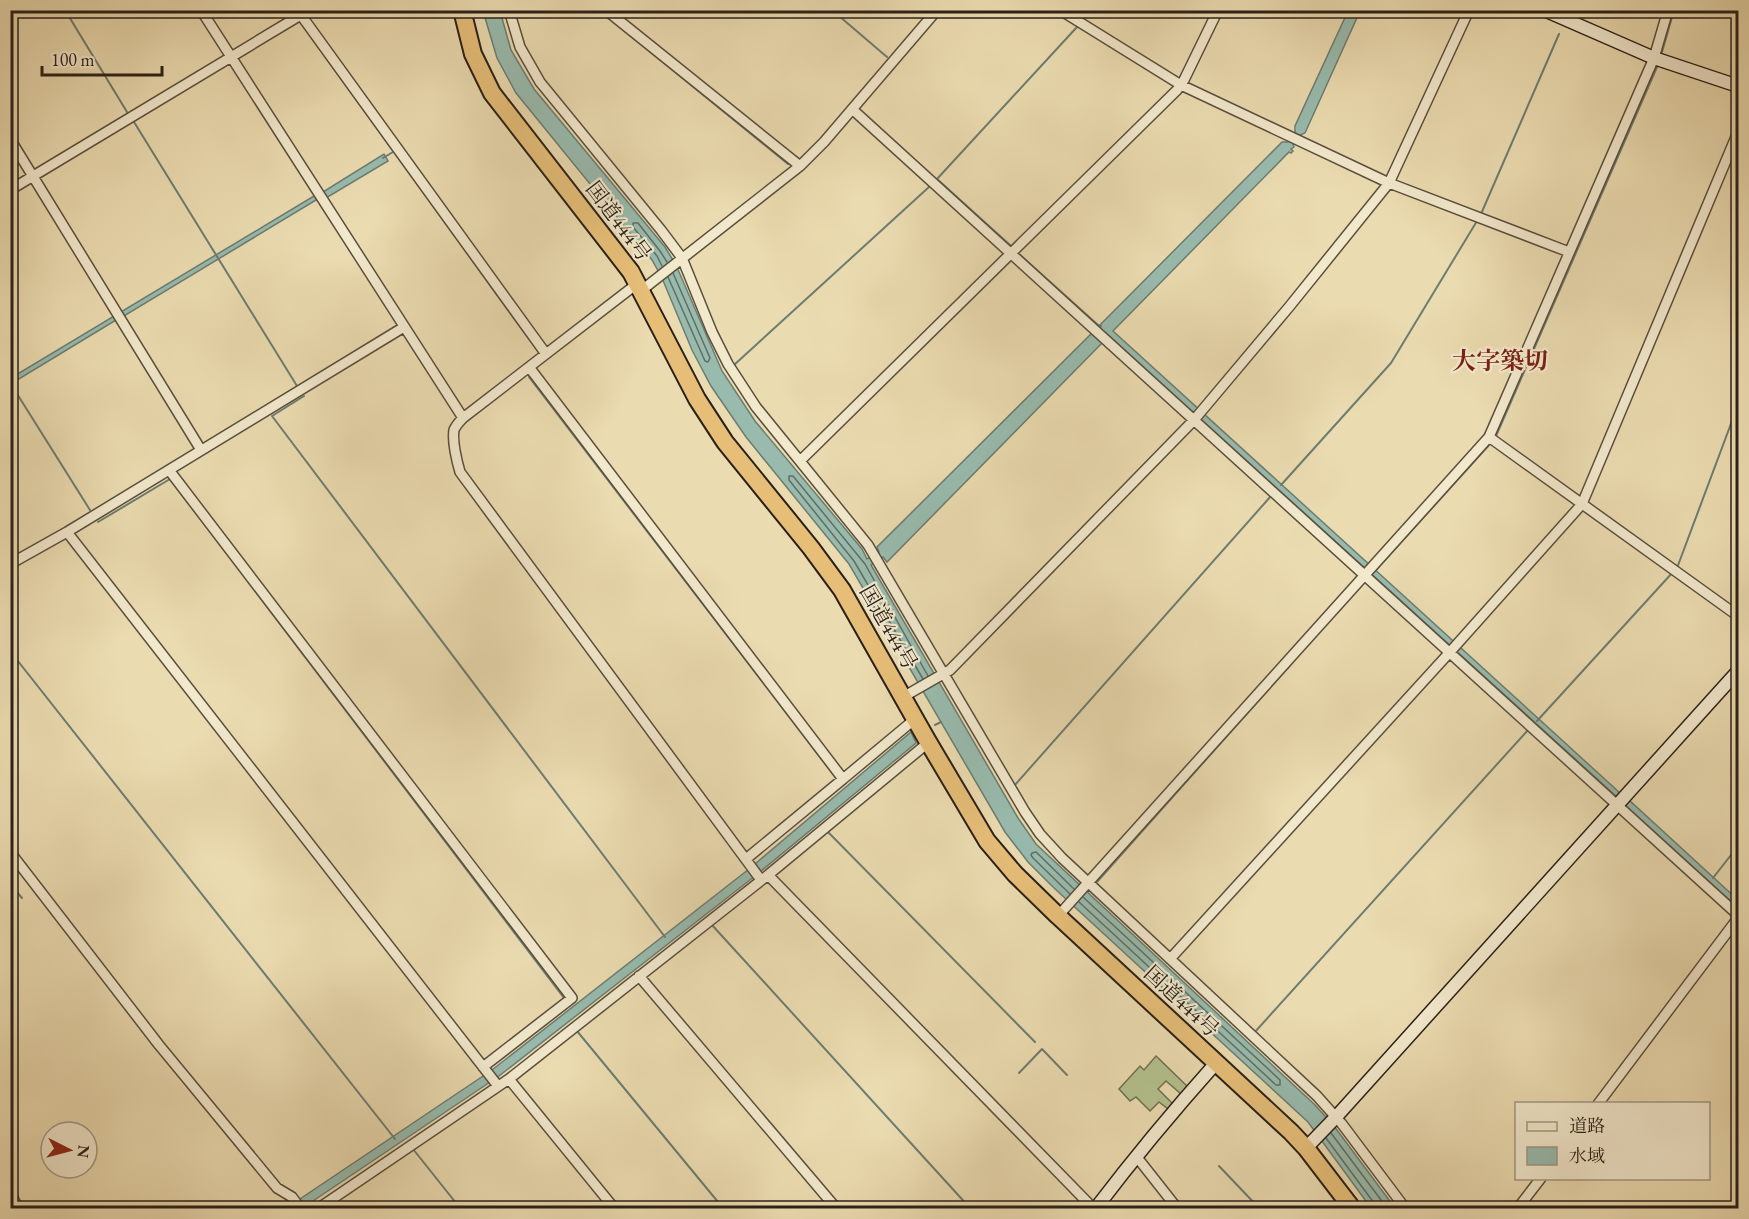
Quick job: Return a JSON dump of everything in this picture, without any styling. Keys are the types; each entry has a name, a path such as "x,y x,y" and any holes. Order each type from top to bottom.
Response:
{"highway":[{"name":"国道444号","path":"462,10 473,54 492,93 631,272 645,285 697,399 725,442 842,590 910,693 916,721 987,841 1015,874 1063,910 1216,1063 1310,1144 1352,1209"}],"street":[{"path":"201,10 229,57 463,418"},
{"path":"509,10 520,47 540,82 662,230 681,259 728,364 756,408 876,558 942,675 1035,827 1087,885 1317,1096 1405,1209"},
{"path":"606,10 800,166"},
{"path":"937,10 824,142 800,166 681,259 546,354 463,418 455,429 454,435 457,463 460,472 748,862 1094,1209 1176,1107 1216,1063"},
{"path":"1060,10 1181,85 1389,183 1569,252"},
{"path":"800,461 1181,85 1218,10"},
{"path":"910,693 950,670 1198,415 1289,307 1389,183 1469,10"},
{"path":"1544,10 1654,57 1738,86"},
{"path":"1063,910 1489,437 1654,57 1668,10"},
{"path":"10,190 305,13 546,354"},
{"path":"852,110 1104,338 1198,415 1454,648 1621,801 1738,917 1599,1102"},
{"path":"1170,959 1582,504 1738,132"},
{"path":"10,139 201,450"},
{"path":"10,564 67,532 404,327"},
{"path":"529,368 843,779"},
{"path":"1489,437 1738,616"},
{"path":"169,470 572,998 485,1068"},
{"path":"67,532 497,1084"},
{"path":"1310,1144 1738,671"},
{"path":"748,862 843,779 916,721"},
{"path":"318,1209 497,1084 509,1079 928,741"},
{"path":"10,852 159,1045 277,1188 292,1197 300,1209"},
{"path":"639,976 836,1209"},
{"path":"509,1079 614,1209"},
{"path":"1136,1156 1177,1209"},
{"path":"1518,1209 1539,1180"},
{"path":"10,1192 18,1209"}],"green space":[{"path":"1156,1056 1188,1087 1181,1094 1166,1081 1158,1089 1173,1104 1168,1109 1159,1102 1150,1111 1136,1097 1130,1101 1119,1089 1140,1066 1144,1070"}],"water":[{"path":"483,11 500,11 511,50 534,89 665,247 676,265 722,371 755,421 862,549 867,559 879,552 877,547 1092,333 1095,335 1101,328 1099,326 1282,142 1288,142 1295,132 1295,126 1348,11 1360,11 1305,133 1300,135 1293,144 1294,147 1291,149 1293,151 1289,152 1113,331 1738,900 1738,908 1625,805 1626,803 1106,333 1099,340 1102,343 887,562 883,557 871,565 1018,818 1036,844 1315,1105 1334,1126 1395,1208 1371,1208 1308,1122 1053,887 1028,862 1005,832 849,564 746,437 711,386 692,350 662,278 652,260 516,93 497,58"},
{"path":"384,154 388,161 326,198 323,194 14,382 11,367 16,375"},
{"path":"911,732 916,743 755,876 499,1076 304,1207 300,1199 492,1070 749,869"}],"waterway":[{"path":"65,10 127,112"},
{"path":"599,10 788,164"},
{"path":"832,10 887,57"},
{"path":"1082,19 1087,10"},
{"path":"1662,52 1674,10"},
{"path":"300,22 540,354"},
{"path":"1011,246 937,179 1077,27"},
{"path":"1481,214 1559,34"},
{"path":"1496,436 1657,67"},
{"path":"134,122 297,386"},
{"path":"383,158 393,152"},
{"path":"734,365 929,187"},
{"path":"1281,485 1391,363 1477,221"},
{"path":"1018,253 1101,326"},
{"path":"529,377 836,778"},
{"path":"15,378 14,389 90,510"},
{"path":"304,396 272,416 665,937"},
{"path":"1677,568 1738,405"},
{"path":"1375,571 1490,444"},
{"path":"98,522 170,479 564,998"},
{"path":"1014,786 1271,496"},
{"path":"1537,721 1673,572"},
{"path":"10,651 395,1139"},
{"path":"1096,883 1292,663"},
{"path":"935,725 941,722"},
{"path":"1254,1033 1528,730"},
{"path":"827,831 1035,1042"},
{"path":"1713,878 1738,846"},
{"path":"10,884 22,898"},
{"path":"712,925 970,1208"},
{"path":"577,1031 723,1208"},
{"path":"1019,1073 1042,1049 1067,1075"},
{"path":"413,1149 460,1208"},
{"path":"1219,1166 1259,1208"}],"district":[{"name":"大字築切","path":"1500,360"}]}
